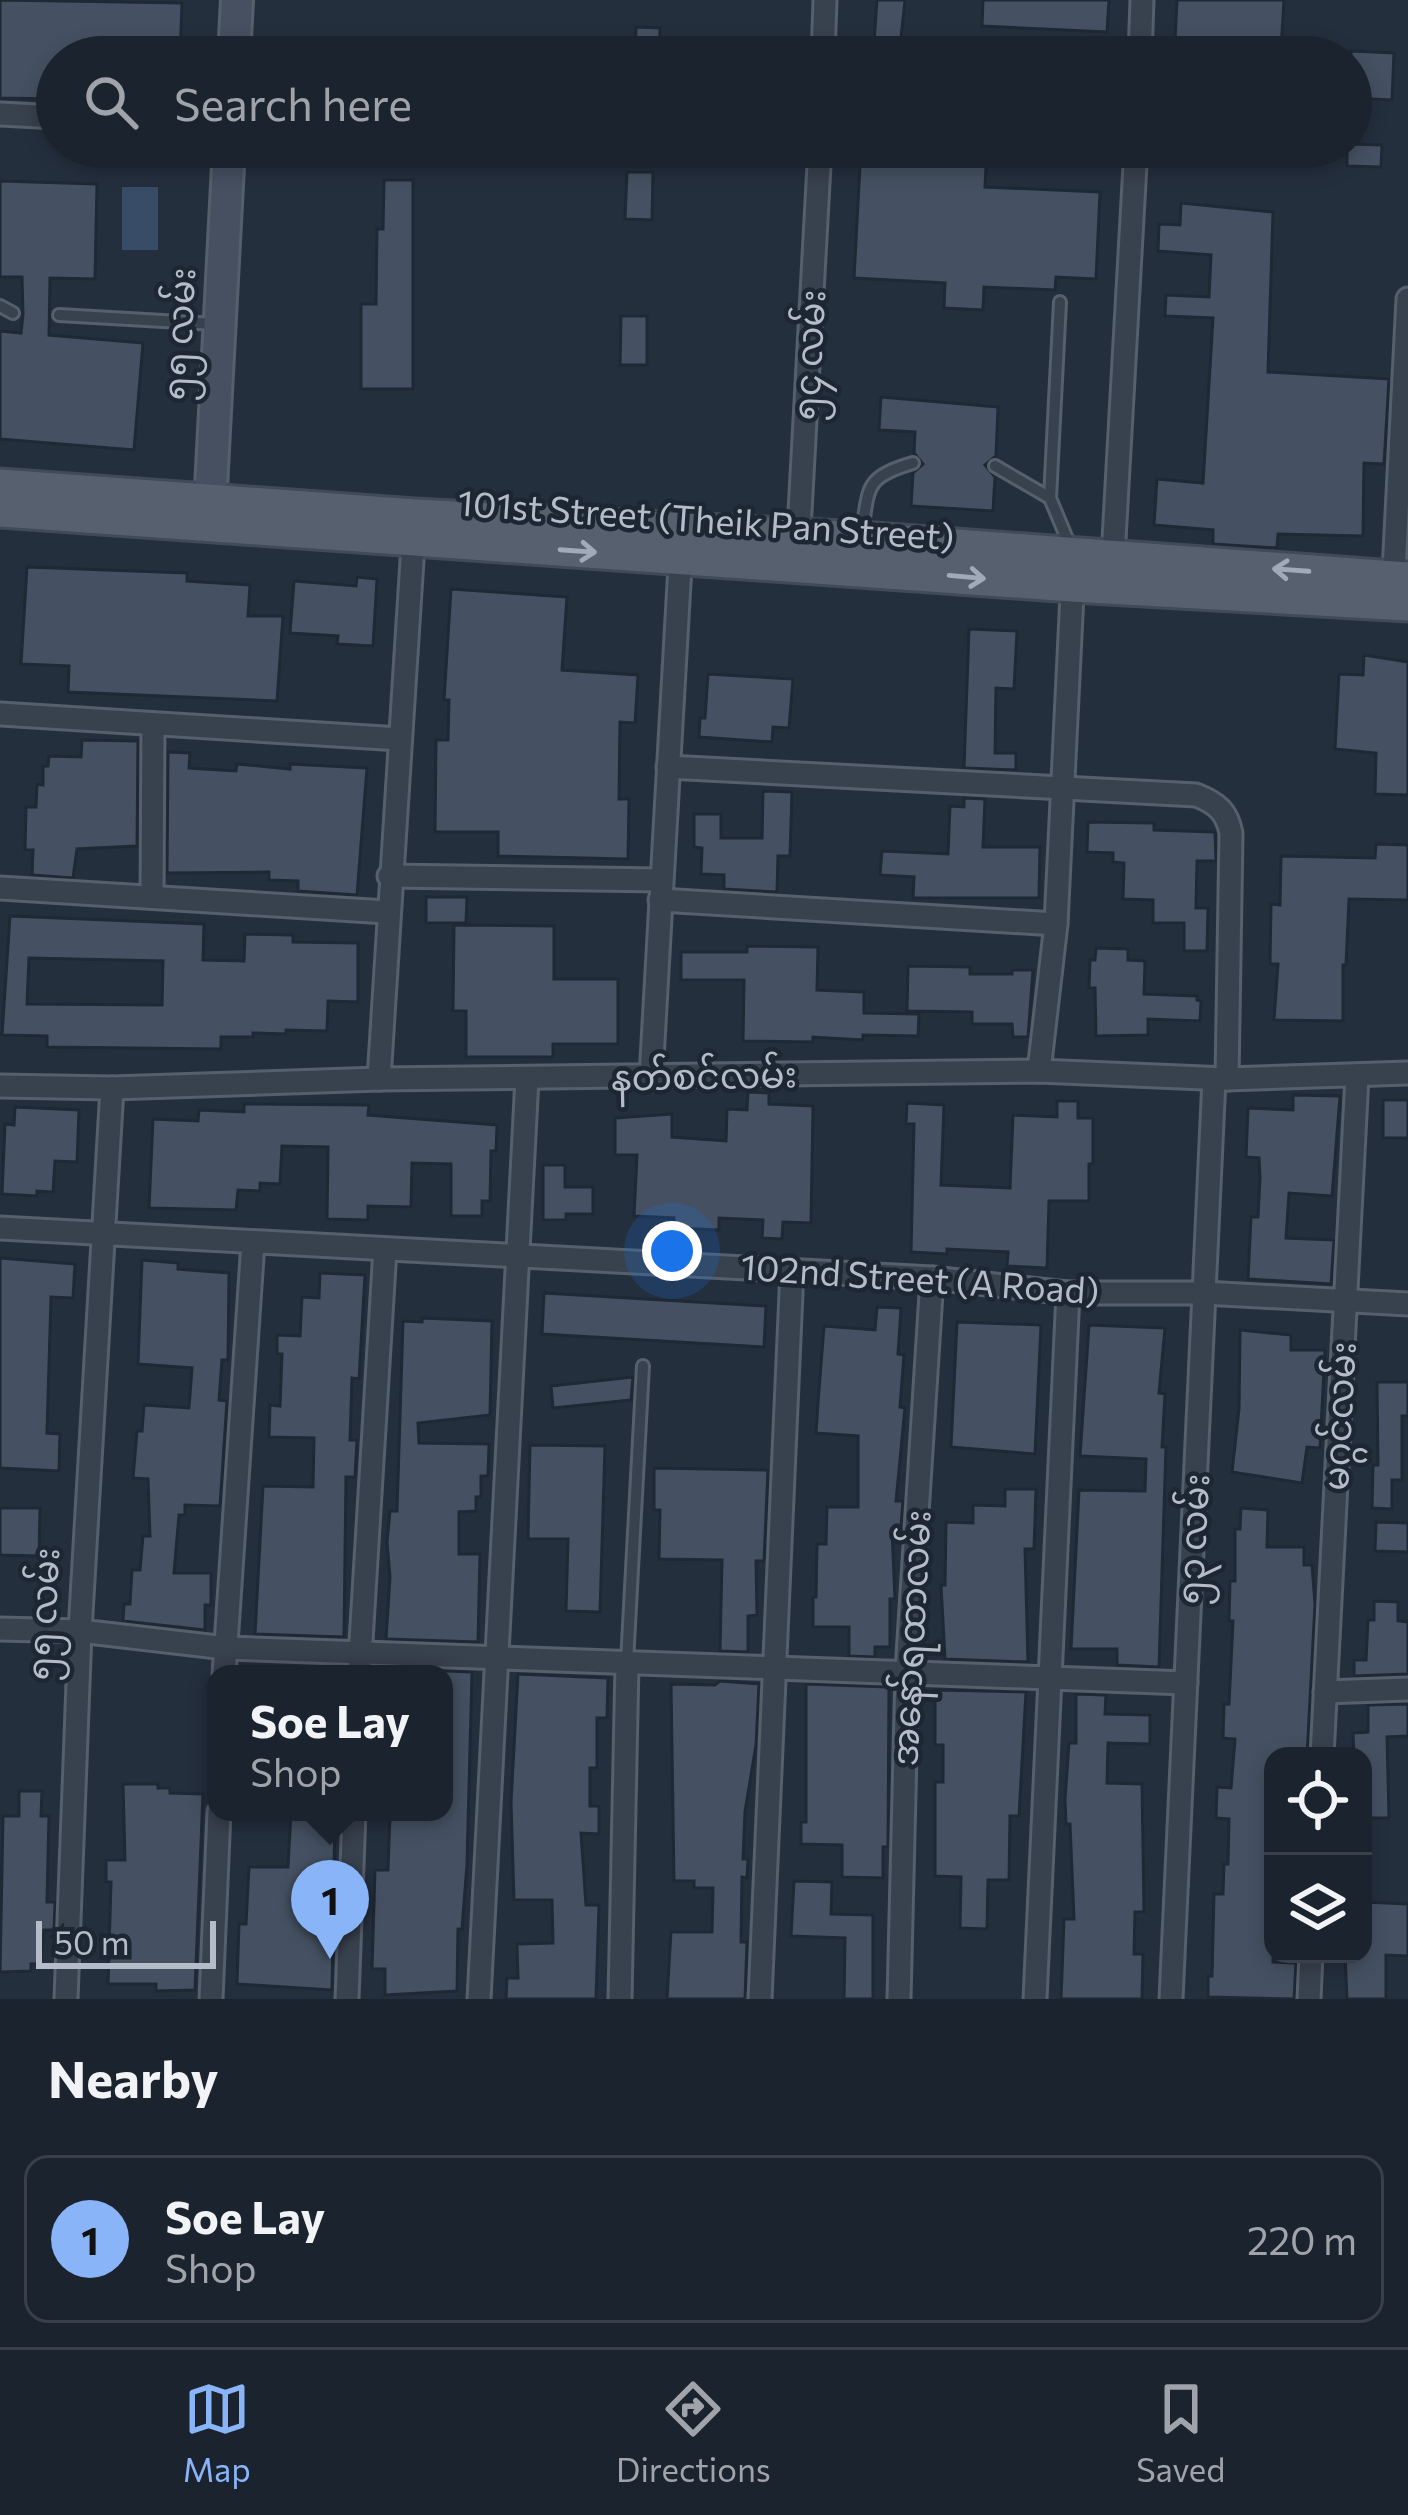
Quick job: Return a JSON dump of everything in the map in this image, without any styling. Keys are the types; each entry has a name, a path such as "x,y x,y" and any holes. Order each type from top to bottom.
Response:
{"main road":[{"path":"235,36 237,0"},
{"name":"၅၅ လမ်း","path":"210,513 228,168"},
{"name":"101st Street (Theik Pan Street)","path":"0,486 210,513 1401,591"},
{"name":"101st Street (Theik Pan Street)","path":"0,510 210,513"},
{"name":"101st Street (Theik Pan Street)","path":"798,549 861,539 1074,570 1113,557 1401,591"}],"street":[{"path":"824,36 825,0"},
{"path":"1141,36 1142,0"},
{"path":"0,114 36,116"},
{"name":"၅၄ လမ်း","path":"798,549 819,168"},
{"path":"1113,557 1135,168"},
{"path":"1401,591 1408,299"},
{"path":"379,1079 414,528"},
{"path":"651,1077 681,544"},
{"path":"1039,1071 1056,924 1074,570"},
{"path":"0,714 400,739"},
{"path":"152,897 153,724"},
{"path":"668,767 1062,791"},
{"name":"၅၃ လမ်း","path":"1062,791 1196,795 1219,806 1228,820 1221,1079 1204,1293 1171,1999"},
{"path":"389,876 660,890 1056,924"},
{"path":"0,888 387,912"},
{"name":"နတ်စင်လမ်း","path":"0,1086 112,1088 379,1079 1039,1071 1221,1079 1408,1073"},
{"name":"မဂ္ဂင်လမ်း","path":"1322,1747 1357,1076"},
{"path":"479,1999 527,1078"},
{"name":"၅၅ လမ်း","path":"66,1999 80,1631 112,1088"},
{"name":"102nd Street (A Road)","path":"0,1228 932,1278 1067,1293 1204,1293 1408,1304"},
{"path":"225,1665 253,1242"},
{"path":"359,1665 385,1249"},
{"path":"760,1999 792,1270"},
{"name":"အနော်ရထာလမ်း","path":"899,1999 907,1671 932,1278"},
{"path":"1035,1999 1067,1293"},
{"path":"0,1629 80,1631 226,1648 1186,1683"},
{"path":"620,1999 627,1664"},
{"path":"1325,1692 1408,1689"},
{"path":"211,1999 219,1821"},
{"path":"347,1999 354,1821"},
{"path":"1309,1999 1311,1963"}],"lane":[{"path":"1060,302 1050,498 1074,570"},
{"path":"0,306 13,313"},
{"path":"58,314 218,324"},
{"path":"861,539 870,486 882,472 913,463"},
{"path":"995,466 1050,498"},
{"path":"627,1664 643,1366"}],"water":[{"path":"122,187 158,187 158,250 122,250"}],"building":[{"path":"0,0 182,3 181,36 36,36 36,99 0,98"},
{"path":"877,0 905,0 901,36 874,36"},
{"path":"983,0 1109,0 1107,32 982,26"},
{"path":"1177,0 1284,0 1282,36 1175,36"},
{"path":"636,27 660,28 660,36 636,36"},
{"path":"1372,52 1394,53 1392,100 1372,99"},
{"path":"1372,145 1382,145 1381,167 1372,167"},
{"path":"860,168 986,168 985,187 1100,192 1096,279 1056,277 1055,290 984,287 983,310 944,308 945,283 854,278"},
{"path":"627,172 653,172 652,220 625,219"},
{"path":"384,180 413,180 413,389 361,389 361,304 376,304 377,229 383,229"},
{"path":"0,181 97,184 95,279 50,278 49,335 143,343 134,450 0,439 0,331 21,333 23,314 22,277 0,277"},
{"path":"1181,203 1273,212 1268,372 1389,379 1384,464 1364,463 1363,536 1278,534 1277,548 1213,544 1213,530 1154,525 1157,479 1203,483 1213,318 1165,316 1166,295 1209,297 1211,255 1158,251 1159,224 1180,225"},
{"path":"621,316 647,316 647,365 620,365"},
{"path":"881,397 998,407 996,456 985,465 995,477 993,511 911,506 913,473 923,464 914,453 915,432 879,430"},
{"path":"27,567 187,573 187,581 250,585 248,616 283,616 277,701 68,692 69,666 21,664"},
{"path":"357,577 377,579 373,646 337,644 338,636 290,633 294,581 356,586"},
{"path":"451,589 567,597 562,670 638,675 635,723 620,722 619,799 629,799 628,859 498,856 498,832 435,832 436,740 448,740 449,700 444,700"},
{"path":"969,629 1017,631 1014,689 996,688 995,753 1016,753 1016,770 964,768"},
{"path":"1364,655 1408,662 1408,795 1375,794 1376,753 1335,749 1339,674 1363,675"},
{"path":"708,674 793,679 789,728 773,727 772,742 699,737"},
{"path":"82,740 138,741 137,846 77,849 73,878 32,875 33,850 25,850 26,807 36,807 37,784 43,785 43,766 48,766 49,756 81,757"},
{"path":"168,752 190,753 189,768 236,771 237,764 290,769 290,764 367,768 357,895 298,891 298,881 269,880 269,872 167,873"},
{"path":"763,791 792,792 790,856 778,856 777,892 724,889 724,875 701,874 702,848 694,847 694,814 721,814 721,838 762,838"},
{"path":"964,798 985,799 983,847 1040,847 1039,898 913,898 914,877 880,875 882,851 948,854 950,806 964,807"},
{"path":"1088,822 1154,823 1154,830 1215,832 1216,861 1197,861 1196,908 1208,908 1207,951 1184,951 1184,923 1153,923 1153,900 1123,899 1124,863 1113,862 1113,853 1087,852"},
{"path":"1376,844 1408,845 1408,900 1349,899 1343,1021 1274,1020 1278,964 1270,964 1271,904 1280,905 1281,856 1375,858"},
{"path":"426,897 467,897 466,923 426,923"},
{"path":"10,916 204,924 203,960 244,961 245,934 293,935 293,942 358,943 358,1002 328,1001 327,1031 221,1037 221,1049 47,1047 47,1036 2,1035","holes":["29,958 163,961 162,1005 27,1004"]},
{"path":"454,925 554,926 554,979 618,979 618,1044 553,1044 553,1057 466,1057 466,1011 453,1011"},
{"path":"747,946 818,947 817,990 864,992 864,1013 919,1014 918,1036 743,1041 744,980 681,980 681,952 747,952"},
{"path":"1096,948 1128,949 1128,960 1145,961 1144,994 1197,996 1200,1021 1148,1019 1148,1035 1096,1036 1095,988 1089,988 1090,960 1095,960"},
{"path":"908,966 970,967 970,974 1033,970 1028,1037 1013,1037 1012,1024 972,1024 972,1012 907,1011"},
{"path":"748,1092 769,1093 769,1104 813,1106 811,1223 783,1222 782,1239 762,1238 763,1220 719,1218 719,1230 674,1228 674,1218 634,1216 637,1155 615,1155 615,1118 672,1114 672,1137 726,1141 727,1109 747,1110"},
{"path":"1293,1095 1340,1096 1332,1196 1289,1193 1286,1238 1334,1240 1331,1284 1248,1279 1251,1217 1258,1217 1260,1178 1259,1158 1246,1157 1248,1108 1293,1110"},
{"path":"1383,1100 1408,1100 1408,1138 1383,1138"},
{"path":"1057,1101 1078,1101 1078,1118 1093,1118 1093,1164 1089,1164 1089,1201 1049,1201 1047,1268 1007,1266 1008,1252 911,1252 914,1124 906,1124 907,1103 944,1105 941,1185 1010,1188 1013,1115 1057,1117"},
{"path":"244,1104 369,1105 368,1115 497,1125 490,1201 482,1201 482,1216 451,1216 451,1164 412,1163 411,1207 368,1206 368,1220 327,1219 328,1147 282,1146 280,1184 260,1183 260,1191 238,1190 236,1210 149,1208 153,1119 198,1121 199,1110 244,1112"},
{"path":"15,1107 79,1110 77,1162 55,1161 53,1192 2,1194 5,1124 14,1125"},
{"path":"543,1165 565,1165 565,1187 593,1187 593,1214 543,1220"},
{"path":"0,1258 75,1264 73,1298 51,1297 47,1433 60,1434 59,1471 0,1468"},
{"path":"142,1260 229,1273 228,1360 222,1360 219,1400 227,1401 220,1506 185,1505 185,1515 179,1515 174,1573 211,1573 205,1630 123,1621 124,1604 130,1604 132,1570 140,1570 143,1536 150,1536 148,1479 133,1478 144,1405 189,1408 192,1368 138,1364"},
{"path":"320,1273 365,1275 359,1379 352,1378 350,1440 357,1440 355,1477 346,1477 344,1637 255,1634 263,1486 313,1487 314,1438 269,1437 270,1405 280,1406 282,1354 277,1354 277,1335 300,1336 302,1297 319,1298"},
{"path":"544,1293 766,1306 764,1347 542,1334"},
{"path":"877,1307 901,1308 900,1407 905,1408 896,1501 903,1501 900,1530 892,1530 895,1599 890,1599 890,1647 875,1647 875,1657 849,1656 849,1627 813,1627 817,1544 826,1544 827,1507 858,1507 858,1436 816,1433 824,1326 875,1330"},
{"path":"422,1318 492,1321 490,1415 418,1423 419,1443 489,1444 488,1476 481,1476 476,1511 459,1512 459,1554 480,1554 478,1642 386,1639 387,1542 390,1511 397,1511 403,1321 422,1322"},
{"path":"957,1322 1041,1325 1035,1454 951,1447"},
{"path":"1089,1325 1165,1328 1159,1393 1165,1394 1162,1447 1166,1447 1159,1667 1117,1665 1117,1649 1071,1649 1079,1490 1145,1491 1146,1459 1080,1456"},
{"path":"1240,1330 1291,1335 1291,1350 1325,1350 1320,1448 1307,1447 1302,1483 1232,1472"},
{"path":"633,1377 631,1400 553,1408 551,1386"},
{"path":"1377,1382 1408,1382 1408,1416 1402,1416 1402,1480 1392,1480 1392,1509 1372,1508 1373,1465 1378,1465"},
{"path":"530,1445 605,1446 600,1612 566,1611 568,1539 528,1539"},
{"path":"654,1468 768,1470 764,1561 756,1561 757,1615 748,1616 748,1652 720,1651 722,1560 659,1559 660,1510 654,1510"},
{"path":"1005,1489 1036,1489 1034,1549 1025,1549 1028,1662 945,1659 941,1585 945,1585 946,1522 973,1523 973,1505 1005,1506"},
{"path":"0,1508 40,1508 39,1556 0,1555"},
{"path":"1241,1508 1268,1510 1267,1547 1304,1547 1304,1565 1312,1565 1315,1604 1307,1747 1264,1747 1264,1963 1296,1963 1294,1999 1208,1997 1214,1894 1223,1894 1224,1864 1228,1864 1229,1819 1216,1818 1217,1787 1231,1788 1235,1739 1223,1738 1224,1704 1229,1704 1230,1581 1235,1581 1235,1529 1240,1529"},
{"path":"1376,1522 1408,1523 1408,1552 1375,1551"},
{"path":"1374,1601 1398,1602 1398,1621 1408,1622 1408,1674 1354,1676 1354,1660 1366,1660"},
{"path":"453,1671 472,1672 467,1864 462,1929 458,1929 457,1991 385,1995 385,1969 372,1969 375,1870 388,1870 390,1821 453,1821"},
{"path":"518,1674 608,1678 607,1718 597,1718 597,1768 590,1768 590,1806 599,1806 599,1834 581,1833 586,1905 599,1905 596,1999 506,1999 507,1978 518,1978 517,1944 553,1943 552,1900 514,1900 511,1802"},
{"path":"720,1681 759,1684 756,1745 745,1812 747,1878 742,1877 745,1999 667,1999 671,1932 712,1932 713,1888 674,1881 671,1684 715,1685"},
{"path":"806,1684 889,1687 888,1847 883,1847 883,1878 842,1877 842,1845 801,1844 801,1822 806,1822"},
{"path":"935,1690 1026,1692 1019,1816 1010,1816 1009,1880 988,1880 987,1929 960,1928 961,1877 935,1876 935,1782 943,1782 943,1745 935,1745"},
{"path":"1076,1694 1106,1695 1105,1714 1150,1715 1150,1744 1108,1743 1107,1783 1142,1784 1144,1912 1135,1912 1134,1954 1143,1954 1142,1999 1061,1999 1064,1919 1074,1919 1065,1800 1069,1743 1076,1743"},
{"path":"1408,1704 1408,1736 1387,1737 1389,1818 1372,1818 1372,1747 1354,1747 1353,1733 1368,1732 1368,1705"},
{"path":"123,1784 158,1784 158,1788 170,1788 170,1793 203,1794 195,1990 156,1991 156,1984 108,1984 111,1882 106,1882 106,1860 125,1860"},
{"path":"19,1791 42,1791 41,1816 49,1816 47,1902 55,1902 54,1930 44,1930 41,1964 31,1964 31,1971 0,1972 3,1816 19,1816"},
{"path":"291,1821 335,1821 332,1990 237,1984 239,1924 246,1924 249,1867 288,1867"},
{"path":"794,1881 832,1882 831,1914 873,1915 873,1999 844,1999 845,1938 791,1936"},
{"path":"1372,1902 1408,1904 1408,1956 1386,1955 1386,1999 1347,1999 1345,1963 1372,1963"}],"place":[{"name":"Soe Lay","path":"330,1959"}]}
